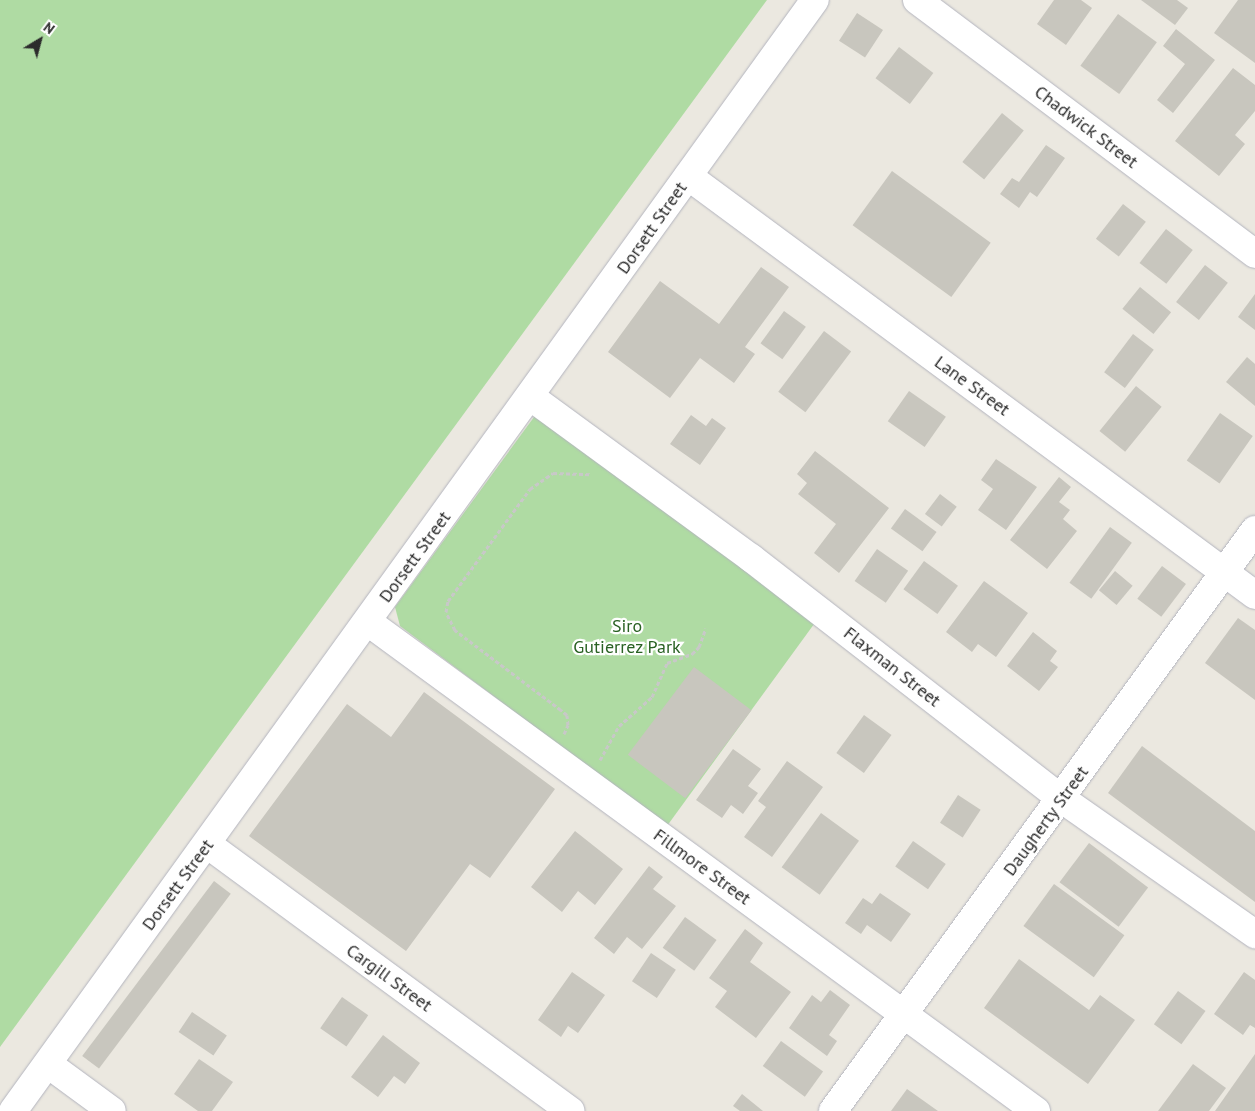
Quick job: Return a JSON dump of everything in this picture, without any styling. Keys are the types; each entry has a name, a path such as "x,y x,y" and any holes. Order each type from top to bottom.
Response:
{"street":[{"name":"Dorsett Street","path":"13,1111 531,397 815,0"},
{"name":"Chadwick Street","path":"917,0 1255,254"},
{"name":"Lane Street","path":"688,176 1255,595"},
{"name":"Flaxman Street","path":"531,397 750,558 1062,799 1255,934"},
{"name":"Daugherty Street","path":"834,1111 1062,799 1255,530"},
{"name":"Fillmore Street","path":"368,622 592,770 904,1016 1036,1111"},
{"name":"Cargill Street","path":"207,844 571,1111"},
{"path":"48,1064 112,1111"}],"path":[{"path":"571,738 564,733 568,725 567,715 454,630 446,612 448,601 530,489 553,474 572,472 596,476"},
{"path":"592,770 620,726 652,697 667,663 692,654 699,646 706,628"},
{"path":"592,770 593,754"},
{"path":"592,770 607,765"}],"green space":[{"path":"0,0 767,0 0,1047"},
{"name":"Siro Gutierrez Park","path":"537,413 817,620 667,826 400,626 395,607"}],"building":[{"path":"1054,0 1081,0 1092,8 1066,45 1037,24"},
{"path":"1141,0 1177,0 1188,8 1175,25"},
{"path":"1238,0 1255,0 1255,63 1214,33"},
{"path":"857,13 883,30 865,58 839,41"},
{"path":"1118,14 1157,42 1119,94 1080,66"},
{"path":"1176,29 1215,60 1173,113 1157,100 1185,64 1163,46"},
{"path":"899,47 933,73 910,104 876,78"},
{"path":"1233,68 1255,85 1255,111 1235,135 1245,144 1219,176 1175,141"},
{"path":"1002,113 1024,131 984,180 962,162"},
{"path":"1046,145 1065,158 1037,197 1030,192 1019,208 1000,194 1012,178 1019,182"},
{"path":"892,171 991,243 951,297 853,225"},
{"path":"1123,204 1146,222 1119,257 1096,239"},
{"path":"1166,229 1193,250 1166,284 1140,263"},
{"path":"1205,265 1228,283 1199,320 1176,302"},
{"path":"761,267 789,287 745,347 755,354 734,383 700,358 670,398 608,352 660,281 719,324"},
{"path":"1140,287 1171,312 1153,334 1122,309"},
{"path":"1255,294 1255,330 1238,317"},
{"path":"784,311 806,327 782,359 760,343"},
{"path":"824,331 851,351 805,412 778,392"},
{"path":"1133,334 1154,350 1125,388 1104,372"},
{"path":"1247,357 1255,364 1255,406 1226,382"},
{"path":"1136,386 1162,407 1125,452 1099,431"},
{"path":"909,391 946,417 925,447 888,421"},
{"path":"1220,413 1253,436 1219,483 1187,461"},
{"path":"691,415 706,426 712,418 726,428 700,465 670,444"},
{"path":"815,451 889,508 839,573 814,553 836,524 798,494 807,483 797,474"},
{"path":"996,459 1037,487 1006,530 978,510 993,489 981,480"},
{"path":"1059,477 1071,487 1059,502 1070,510 1063,519 1077,531 1047,569 1010,540"},
{"path":"940,494 957,507 942,527 925,514"},
{"path":"905,509 937,532 922,551 891,528"},
{"path":"1110,527 1132,543 1091,599 1069,583"},
{"path":"877,549 908,571 886,603 855,581"},
{"path":"924,561 958,586 937,614 903,589"},
{"path":"1162,566 1186,584 1161,617 1137,599"},
{"path":"1115,571 1133,586 1117,605 1099,590"},
{"path":"984,581 1028,613 996,657 978,644 972,652 946,632"},
{"path":"1238,618 1255,630 1255,700 1205,663"},
{"path":"1033,632 1057,651 1050,661 1058,667 1039,691 1007,666"},
{"path":"694,667 752,710 685,798 628,755"},
{"path":"424,692 555,789 490,878 470,864 406,951 249,836 347,704 391,737"},
{"path":"864,715 892,735 864,773 836,753"},
{"path":"1142,746 1255,831 1255,902 1108,793"},
{"path":"733,749 761,769 748,786 758,793 743,814 731,805 722,818 696,800"},
{"path":"787,761 823,787 772,857 744,837 766,807 758,801"},
{"path":"958,795 981,810 963,837 940,823"},
{"path":"821,813 859,841 820,895 782,867"},
{"path":"575,831 623,869 595,905 578,891 562,912 531,887"},
{"path":"913,841 946,864 928,889 895,866"},
{"path":"1089,843 1148,888 1119,927 1060,882"},
{"path":"649,866 663,877 653,889 676,906 642,949 627,937 614,954 594,938"},
{"path":"214,881 231,894 99,1069 82,1056"},
{"path":"1054,884 1124,935 1094,977 1023,926"},
{"path":"880,893 911,914 891,942 867,925 861,934 845,923 863,898 872,904"},
{"path":"685,917 717,940 694,971 663,948"},
{"path":"745,929 763,943 750,962 791,992 756,1038 715,1007 727,991 709,978"},
{"path":"651,953 676,970 657,998 632,981"},
{"path":"1019,959 1089,1010 1100,995 1135,1020 1088,1084 984,1008"},
{"path":"572,972 605,995 578,1033 568,1026 561,1037 538,1020"},
{"path":"1244,972 1255,980 1255,1028 1250,1025 1243,1035 1214,1014"},
{"path":"830,990 850,1005 829,1035 837,1041 827,1056 789,1028 812,995 821,1002"},
{"path":"1178,991 1206,1011 1181,1044 1154,1024"},
{"path":"342,997 368,1015 346,1046 320,1028"},
{"path":"192,1012 227,1035 213,1055 179,1032"},
{"path":"383,1035 420,1063 405,1084 394,1076 378,1097 351,1077"},
{"path":"781,1041 823,1072 805,1097 763,1066"},
{"path":"1255,1054 1255,1111 1215,1111"},
{"path":"199,1059 233,1082 212,1111 198,1111 174,1094"},
{"path":"1193,1064 1226,1088 1209,1111 1158,1111"},
{"path":"907,1089 938,1111 891,1111"},
{"path":"742,1094 763,1111 740,1111 733,1106"}]}
